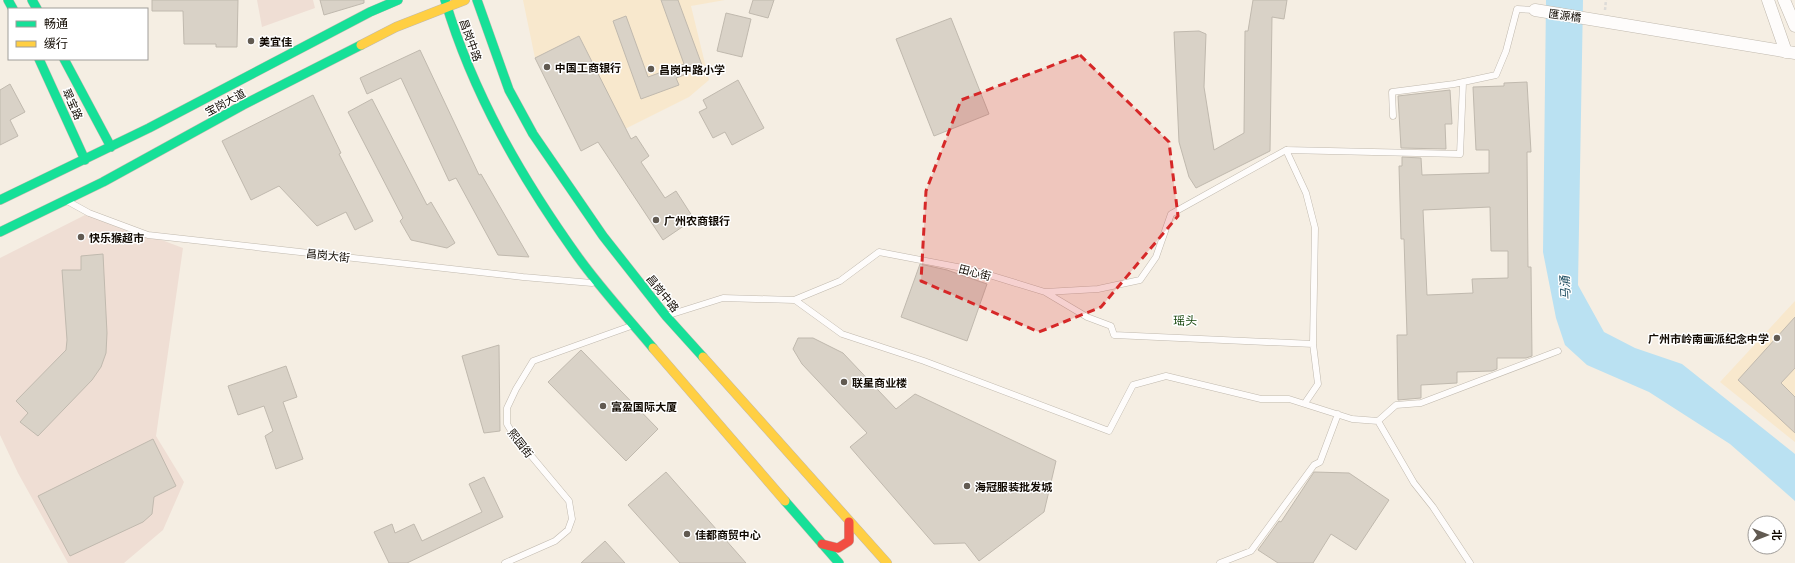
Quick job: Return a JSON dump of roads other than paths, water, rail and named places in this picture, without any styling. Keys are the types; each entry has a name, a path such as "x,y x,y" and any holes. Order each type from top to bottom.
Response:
{"main road":[{"name":"宝岗大道","path":"0,200 111,147 370,12 398,0"},
{"name":"宝岗大道","path":"0,232 103,182 243,106 396,27 446,4 465,0"},
{"name":"昌岗中路","path":"478,0 510,90 533,134 603,236 666,316 887,563"},
{"name":"昌岗中路","path":"446,4 455,34 482,100 502,138 578,257 633,325 839,563"},
{"name":"翠宝路","path":"39,60 85,160"},
{"name":"翠宝路","path":"65,60 111,147"},
{"path":"822,544 838,548 849,541 849,522"}],"street":[{"path":"1768,0 1791,52"},
{"path":"1784,0 1794,24"},
{"name":"匯源橋","path":"1535,10 1791,52"}],"lane":[{"path":"1393,116 1392,92 1463,82 1496,75 1506,51 1517,10 1535,10"},
{"path":"1305,403 1318,384 1313,344 1315,228 1306,192 1286,150 1460,154 1463,82"},
{"name":"田心街","path":"666,316 723,298 795,300 840,281 879,252 973,270 1046,292 1098,289 1140,280 1156,257 1171,214 1286,150"},
{"name":"昌岗大街","path":"66,200 89,213 148,235 523,277 598,283"},
{"path":"1046,292 1087,317 1111,326 1114,335 1313,344"},
{"path":"795,300 842,334 924,361 1109,431 1133,385 1166,376 1260,399 1290,399 1352,419 1378,421 1396,405 1422,403 1558,350"},
{"name":"熙园街","path":"505,563 555,541 568,530 572,519 569,501 513,434 507,424 507,408 516,389 533,361 633,325"},
{"path":"1220,563 1251,551 1314,464 1320,462 1338,414"},
{"path":"1378,421 1414,483 1433,507 1470,563"}],"water":[{"name":"马涌","path":"1546,0 1583,0 1578,285 1604,332 1635,348 1682,364 1795,454 1795,501 1730,444 1649,392 1587,365 1565,345 1556,318 1543,252"}],"place":[{"name":"美宜佳","path":"251,41"},
{"name":"中国工商银行","path":"547,67"},
{"name":"昌岗中路小学","path":"651,69"},
{"name":"广州农商银行","path":"656,220"},
{"name":"快乐猴超市","path":"81,237"},
{"name":"广州市岭南画派纪念中学","path":"1777,338"},
{"name":"联星商业楼","path":"844,382"},
{"name":"富盈国际大厦","path":"603,406"},
{"name":"海冠服装批发城","path":"967,486"},
{"name":"佳都商贸中心","path":"687,534"}],"district":[{"name":"瑶头","path":"1185,320"}]}
